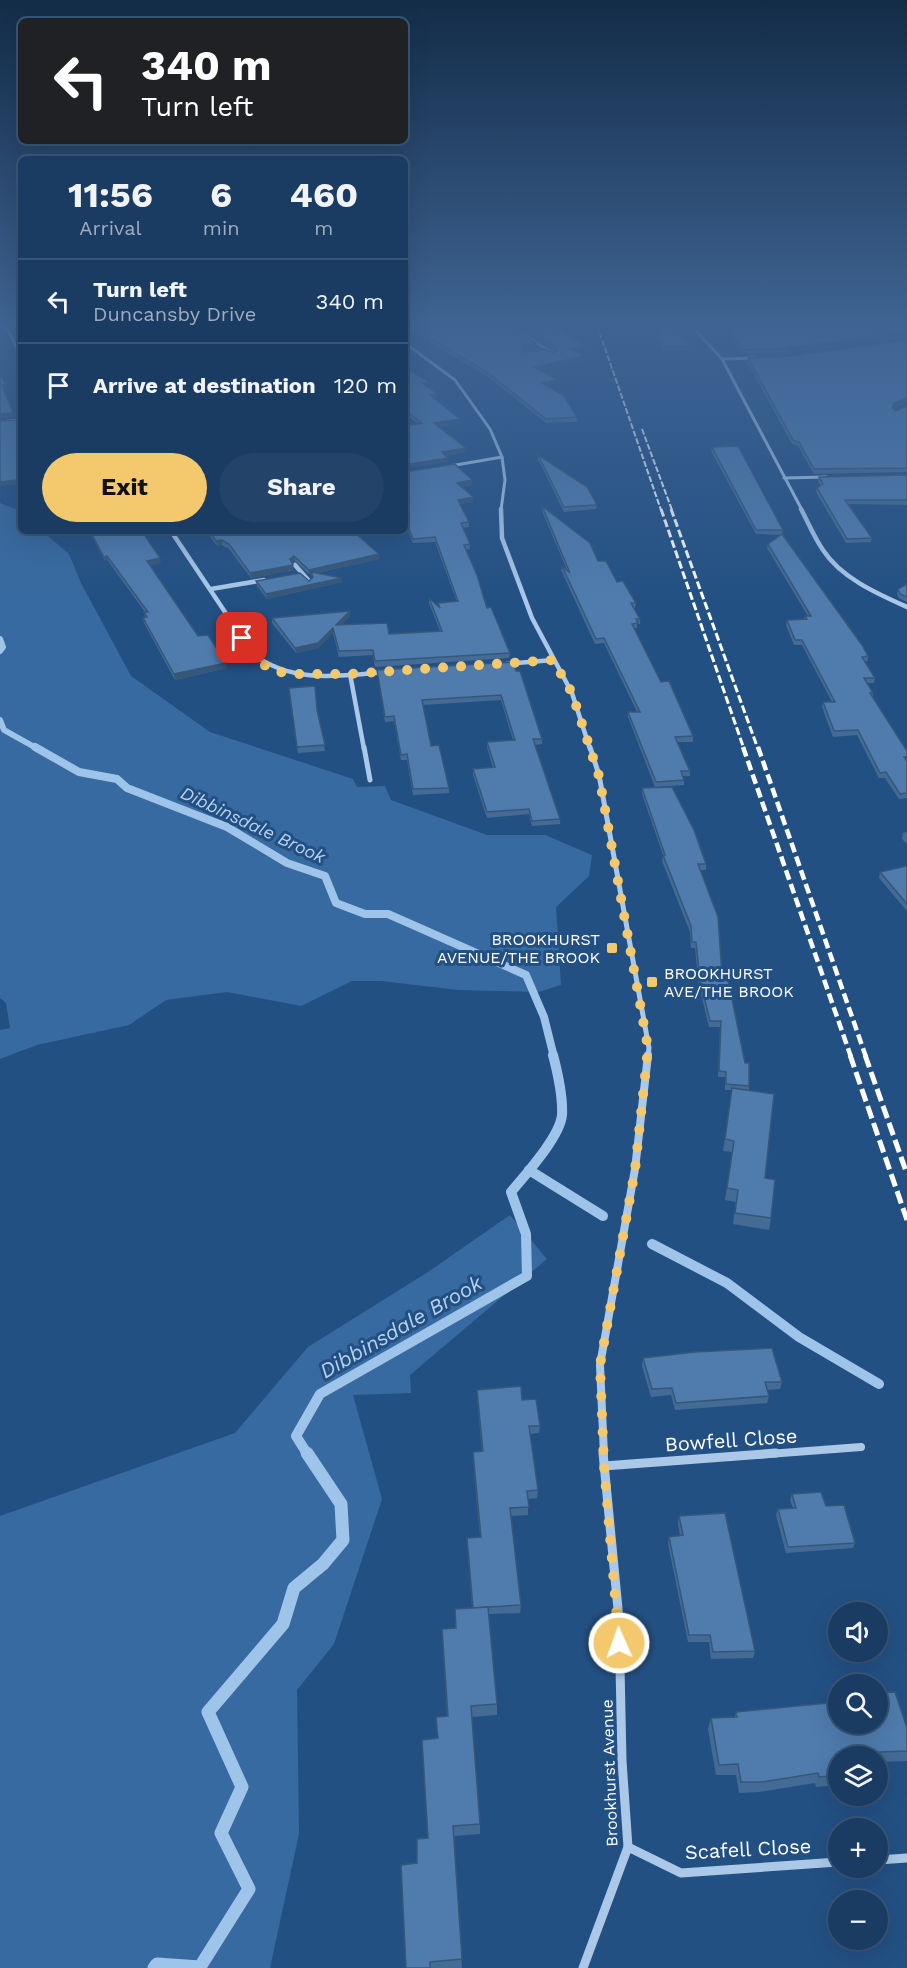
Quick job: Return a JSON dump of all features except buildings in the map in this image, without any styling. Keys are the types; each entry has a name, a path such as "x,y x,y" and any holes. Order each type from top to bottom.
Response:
{"street":[{"name":"Brookhurst Avenue","path":"482,417 490,429 502,458 505,480 501,509 502,538 532,618 572,693 599,776 648,1048 635,1170 600,1365 604,1466 619,1619 622,1761 628,1847 583,1968"},
{"path":"752,417 823,551 836,566 885,597 907,607"},
{"path":"0,422 18,420"},
{"path":"448,466 502,458"},
{"path":"784,478 829,477"},
{"path":"173,534 262,664 279,672 296,674 398,671"},
{"path":"295,565 309,581"},
{"path":"291,575 303,573"},
{"path":"211,589 268,579"},
{"path":"493,664 553,660"},
{"path":"350,674 370,780"},
{"name":"Bowfell Close","path":"604,1466 861,1447"},
{"name":"Scafell Close","path":"628,1847 681,1873 828,1863"},
{"path":"888,1859 907,1858"}],"shaded area":[{"path":"0,503 18,510 18,534 46,534 69,554 81,583 131,676 210,732 353,779 357,787 385,786 391,800 487,835 545,835 592,855 589,876 556,907 561,985 538,992 458,990 382,981 352,981 301,1006 227,992 166,1000 129,1025 37,1045 0,1059 0,1030 10,1028 6,1003 0,998"},
{"path":"510,1215 547,1259 410,1375 411,1393 353,1395 382,1499 334,1644 297,1690 299,1834 270,1968 0,1968 0,1516 235,1433 308,1347 428,1272"}],"waterway":[{"name":"Dibbinsdale Brook","path":"0,639 3,647 0,651"},
{"name":"Dibbinsdale Brook","path":"0,720 4,730 38,749"},
{"name":"Dibbinsdale Brook","path":"35,747 79,772 117,779 127,788 227,827 287,863 325,876 336,903 365,914 388,914 526,975 544,1017 554,1057"},
{"name":"Dibbinsdale Brook","path":"308,1455 296,1436 320,1394 527,1276 526,1234 511,1192 541,1155 560,1124 562,1100 553,1055"},
{"name":"Dibbinsdale Brook","path":"529,1170 603,1216"},
{"name":"Dibbinsdale Brook","path":"652,1244 727,1283 799,1337 879,1384"},
{"name":"Dibbinsdale Brook","path":"154,1968 157,1964 200,1967 249,1889 221,1833 242,1787 208,1712 283,1624 294,1588 323,1564 343,1540 341,1504 307,1453"}],"railway":[{"path":"629,417 661,510"},
{"path":"642,429 672,510"},
{"path":"661,509 744,749"},
{"path":"671,509 758,749"},
{"path":"743,747 851,1057"},
{"path":"758,747 866,1057"},
{"path":"850,1055 907,1220"},
{"path":"865,1055 907,1174"}],"place":[{"name":"BROOKHURST AVENUE/THE BROOK","path":"612,948"},
{"name":"BROOKHURST AVE/THE BROOK","path":"652,982"}],"route":[{"path":"242,638 262,664 279,672 296,674 350,674 553,660 572,693 585,727 599,776 648,1048 635,1170 600,1365 604,1466 619,1619 619,1643"}]}
